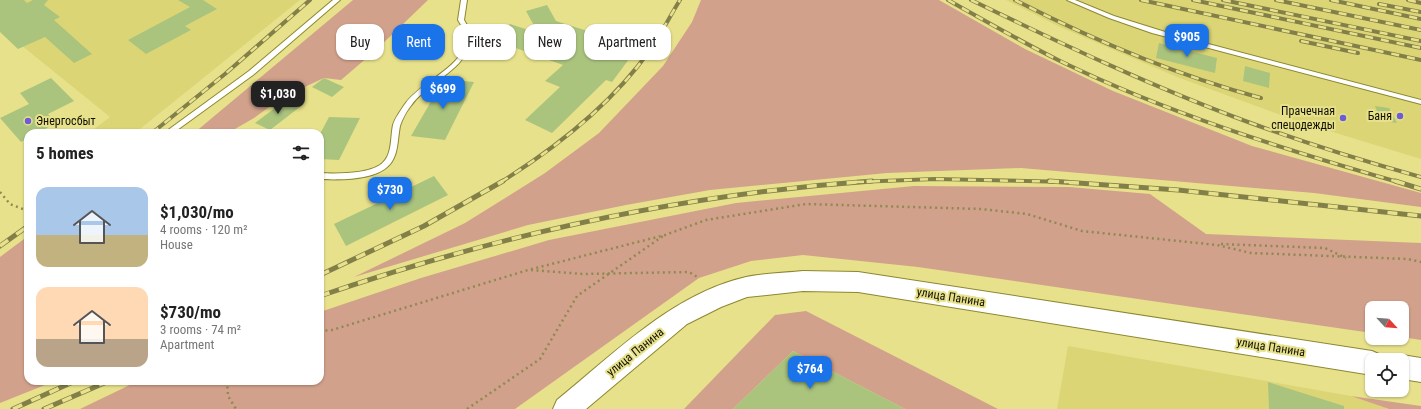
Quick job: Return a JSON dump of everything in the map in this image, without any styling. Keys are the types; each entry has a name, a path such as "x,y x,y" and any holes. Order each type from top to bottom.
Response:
{"main road":[{"name":"улица Панина","path":"566,409 678,317 712,300 746,287 803,281 858,282 1365,362"},
{"path":"1409,368 1421,370"}],"lane":[{"path":"174,129 251,73 337,0"},
{"path":"324,176 336,177 377,170 389,160 395,148 397,125 408,106 421,91 453,65 466,51 470,35 461,20 464,0"},
{"path":"1070,0 1119,19 1177,37 1360,84 1421,102"}],"path":[{"path":"0,192 10,204 24,209"},
{"path":"324,331 528,270 665,235 706,220 806,204 981,209 1027,214 1082,231 1217,244 1325,248 1348,258"},
{"path":"467,409 540,359 577,296 665,235"},
{"path":"1217,244 1251,253 1348,258 1408,259 1421,262"},
{"path":"528,270 583,274 689,272 699,278"},
{"path":"227,385 228,396 236,409"}],"shaded area":[{"path":"0,0 300,0 140,129 94,129 110,117 0,28"},
{"path":"353,0 428,0 403,24 392,24 392,35 384,42 384,24 336,24 336,60 364,60 341,80 324,78 283,97 254,118 235,129 199,129"},
{"path":"701,0 939,0 1025,49 1113,91 1252,146 1421,193 1421,207 1314,193 1021,168 887,173 710,190 626,205 528,225 354,277 465,223 545,173 599,133 667,60 671,60 671,54 692,22"},
{"path":"1006,0 1421,0 1421,159 1300,122 1177,77 1060,27"},
{"path":"914,186 1069,187 1150,194 1206,234 1421,243 1421,340 1409,338 1409,301 1365,301 1365,332 918,267 803,255 751,261 699,278 515,409 80,409 130,385 324,385 324,311 421,278 549,240 736,203"},
{"path":"24,239 24,385 45,385 0,403 0,257"},
{"path":"806,311 998,409 905,409 793,351 733,409 684,409 775,315"},
{"path":"1068,346 1351,396 1389,409 1057,409"},
{"path":"1351,396 1421,406 1421,409 1389,409"}],"building":[{"path":"0,0 24,0 27,3 33,0 48,0 44,5 60,17 54,20 92,54 74,63 45,37 18,49 0,32"},
{"path":"178,0 203,0 217,9 185,26 191,30 146,54 128,40 190,7"},
{"path":"547,5 556,21 565,24 533,24 526,11"},
{"path":"516,26 524,28 524,51 516,48"},
{"path":"576,27 584,30 584,60 628,60 612,82 606,80 552,133 525,120 560,87 545,81 563,65 549,60 576,60"},
{"path":"1159,43 1217,58 1215,73 1156,58"},
{"path":"1245,66 1270,73 1269,88 1243,81"},
{"path":"51,78 74,101 48,114 56,123 45,129 24,129 24,140 21,142 0,118 29,104 20,93"},
{"path":"324,78 344,87 332,97 312,87"},
{"path":"444,79 474,82 445,140 411,136"},
{"path":"287,99 301,106 271,129 255,123"},
{"path":"1375,106 1389,108 1397,123 1381,121"},
{"path":"329,117 360,118 339,160 324,159 324,129 323,129"},
{"path":"434,176 448,195 346,246 334,224"},
{"path":"793,351 905,409 733,409"},
{"path":"1268,382 1344,406 1344,409 1269,409"}],"railway":[{"path":"157,129 225,74 310,0"},
{"path":"501,182 563,139 619,88 650,50 680,0"},
{"path":"948,0 1060,61 1142,97 1226,129 1398,182"},
{"path":"971,0 1039,33 1213,109 1269,130 1421,177"},
{"path":"1015,0 1074,29 1135,55 1198,79 1261,98"},
{"path":"1141,0 1421,60"},
{"path":"1193,0 1421,48"},
{"path":"1223,0 1421,41"},
{"path":"1276,0 1421,30"},
{"path":"1331,0 1421,19"},
{"path":"1408,0 1421,3"},
{"path":"1379,4 1421,12"},
{"path":"1301,41 1358,53"},
{"path":"864,182 935,179 1061,182"},
{"path":"324,273 424,226 503,181"},
{"path":"864,182 872,181"},
{"path":"1049,181 1061,182"},
{"path":"1395,181 1421,189"},
{"path":"856,182 864,182"},
{"path":"324,295 455,254 592,220 731,196 801,187 864,182"},
{"path":"1061,182 1069,182"},
{"path":"1061,182 1178,190 1421,216"},
{"path":"0,246 24,229"},
{"path":"13,409 66,385"},
{"path":"44,409 100,385"}],"place":[{"name":"Баня","path":"1400,116"},
{"name":"Прачечная спецодежды","path":"1343,118"},
{"name":"Энергосбыт","path":"28,121"}]}
